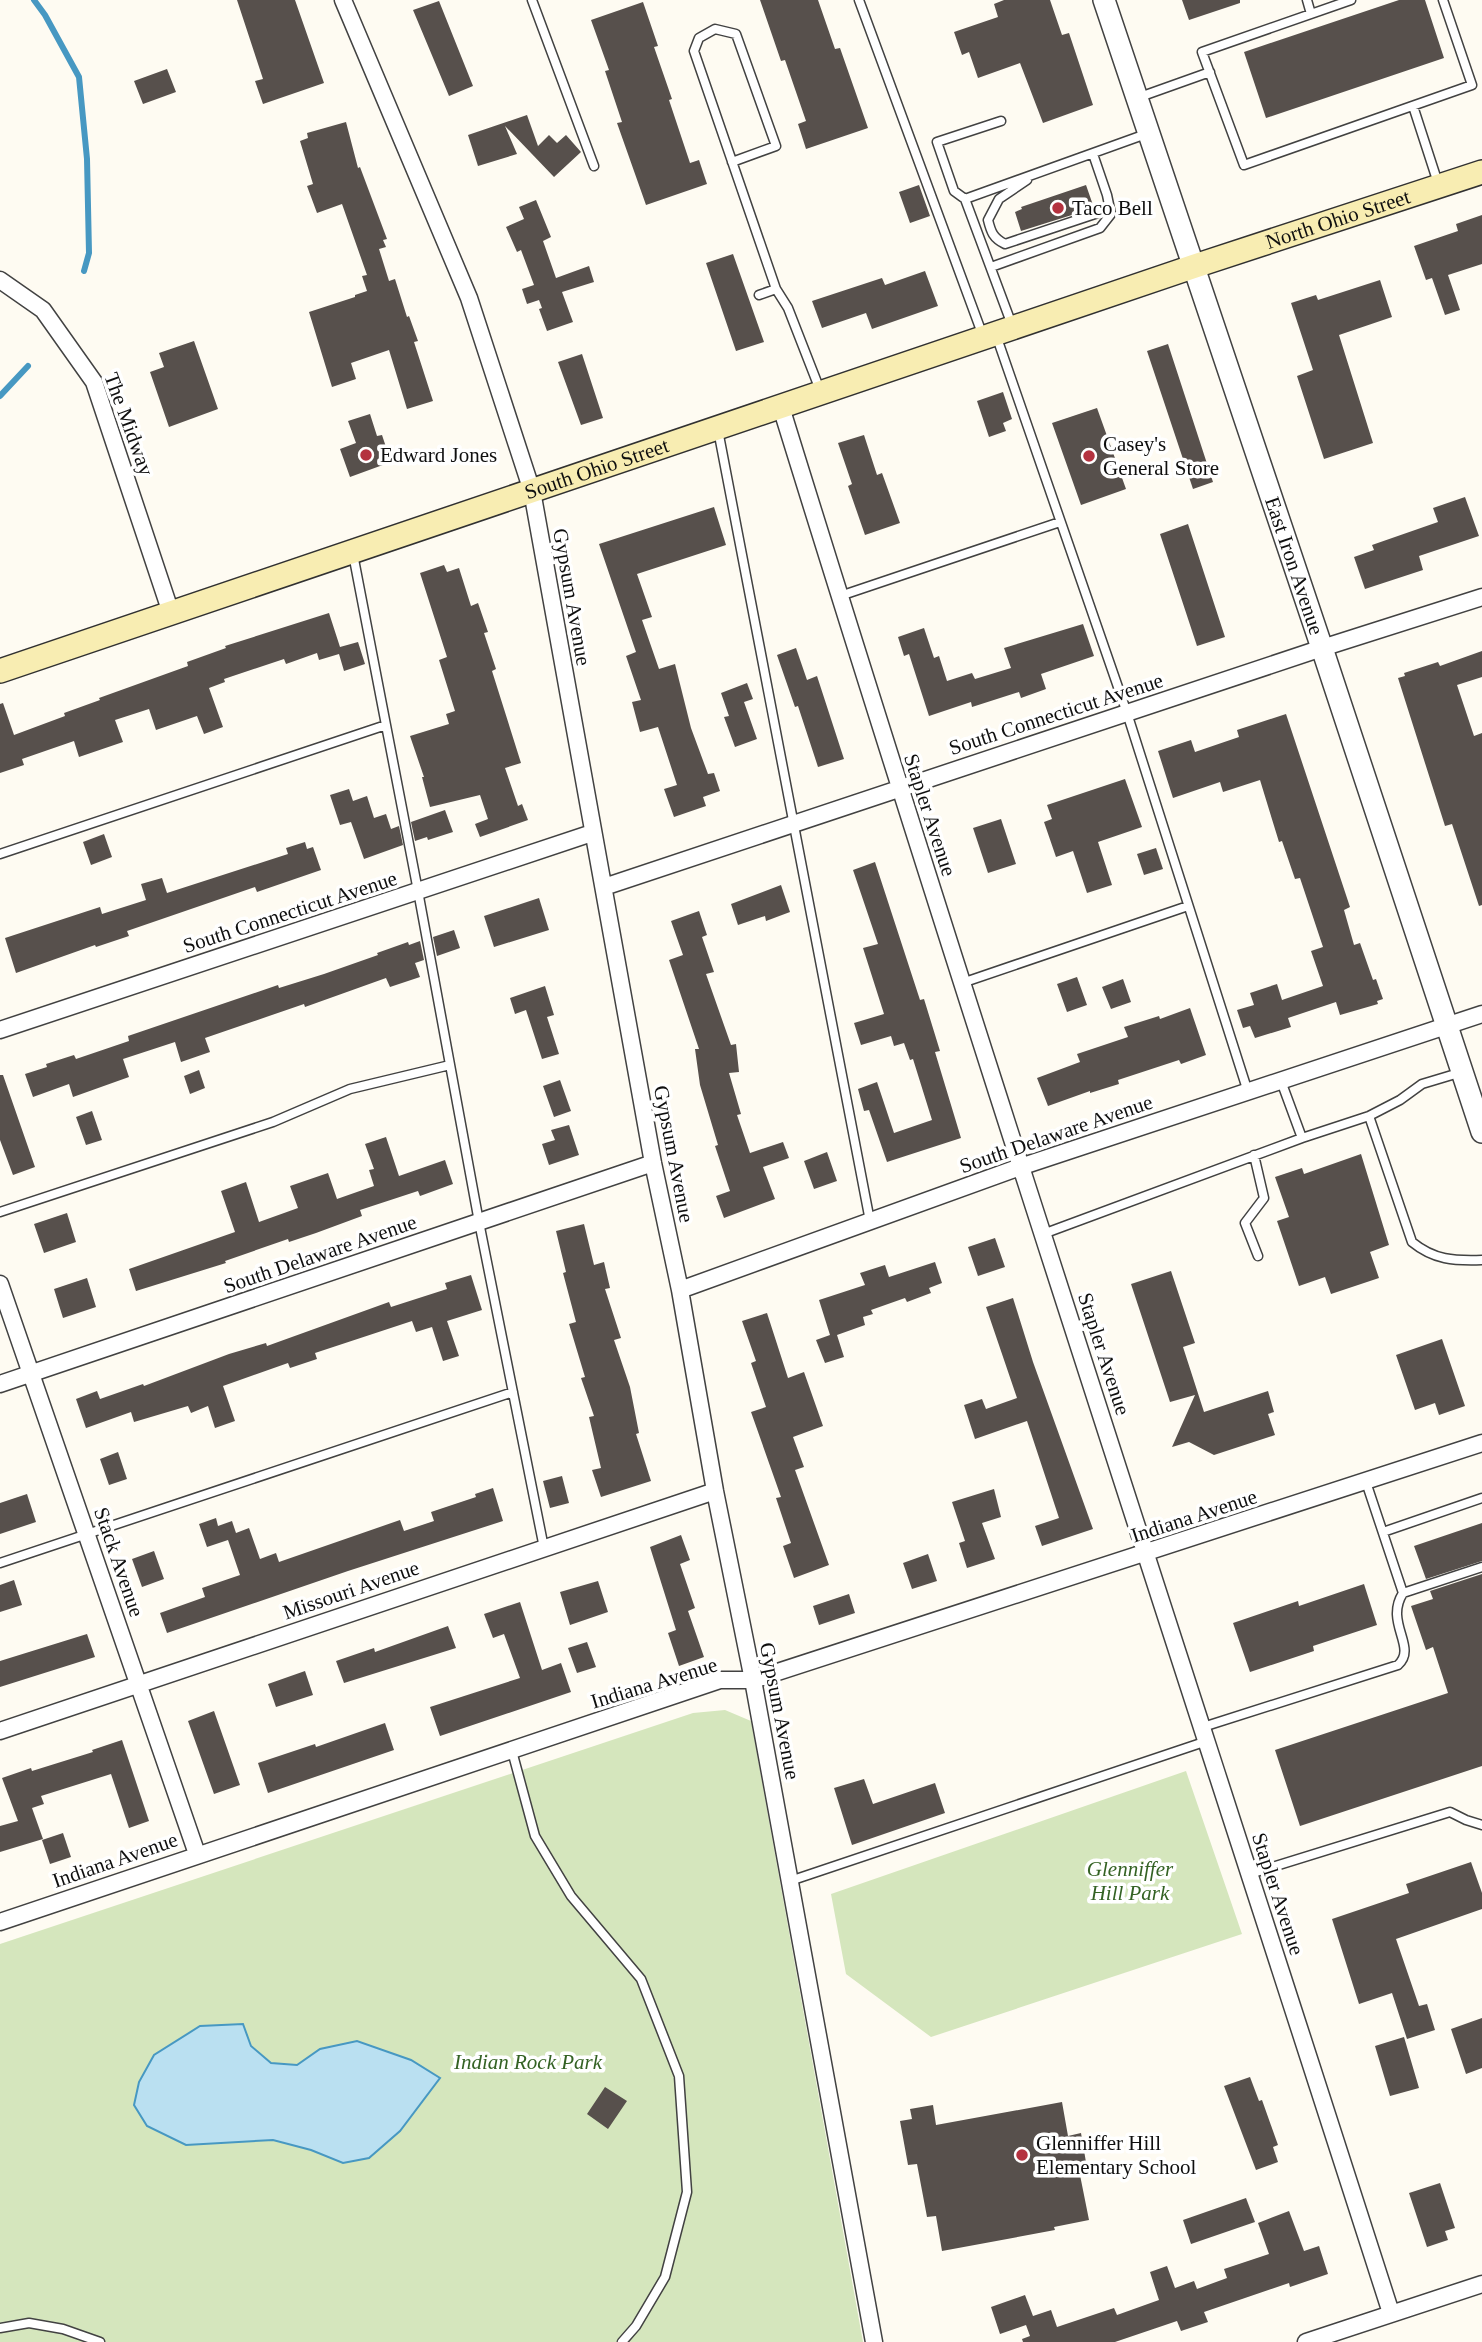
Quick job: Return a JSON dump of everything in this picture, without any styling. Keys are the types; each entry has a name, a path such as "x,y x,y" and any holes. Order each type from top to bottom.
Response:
{"main road":[{"name":"North Ohio Street","path":"1195,266 1482,172"},
{"name":"South Ohio Street","path":"0,671 1195,266"}],"street":[{"name":"Gypsum Avenue","path":"344,0 469,298 532,491 653,1163 680,1290 874,2342"},
{"name":"East Iron Avenue","path":"1104,0 1482,1132"},
{"name":"The Midway","path":"0,280 43,310 94,382 171,613"},
{"name":"Stapler Avenue","path":"781,407 961,983 1391,2313"},
{"name":"South Connecticut Avenue","path":"604,887 1482,597"},
{"name":"South Connecticut Avenue","path":"0,1030 593,833"},
{"name":"South Delaware Avenue","path":"680,1290 1020,1167 1482,1014"},
{"name":"South Delaware Avenue","path":"0,1384 653,1163"},
{"name":"Stack Avenue","path":"0,1284 197,1854"},
{"name":"Indiana Avenue","path":"0,1922 720,1680 753,1680 1482,1443"},
{"name":"Missouri Avenue","path":"0,1731 715,1490"},
{"path":"1306,2342 1482,2284"}],"lane":[{"path":"532,0 594,166"},
{"path":"859,0 998,333 1127,713 1248,1092"},
{"path":"1307,0 1311,14"},
{"path":"1351,0 1202,52 1244,165 1472,85 1443,0"},
{"path":"732,162 776,146 736,34 715,29 699,38 694,51 732,162 776,289 788,308 821,393"},
{"path":"1137,98 1210,72"},
{"path":"1413,106 1440,186"},
{"path":"998,333 991,267 965,199 954,191 937,142 1000,121"},
{"path":"965,199 1149,134"},
{"path":"991,267 1100,228 1111,214 1093,154"},
{"path":"1031,175 999,199 992,209 988,220 996,240 1005,244 1110,209"},
{"path":"759,295 776,289"},
{"path":"717,428 870,1221"},
{"path":"840,596 1060,522"},
{"path":"352,552 479,1222 544,1548"},
{"path":"0,854 386,725"},
{"path":"961,983 1188,906"},
{"path":"0,1212 273,1122 350,1089 450,1065"},
{"path":"1043,1234 1302,1138 1369,1116 1400,1100 1422,1084 1462,1072"},
{"path":"1281,1081 1302,1138"},
{"path":"1369,1116 1412,1242 1427,1255 1482,1260"},
{"path":"1254,1156 1264,1198 1245,1223 1258,1256"},
{"path":"0,1563 513,1392"},
{"path":"1366,1482 1403,1593"},
{"path":"1382,1532 1482,1498"},
{"path":"790,1881 1398,1665 1406,1653 1396,1619 1397,1603 1403,1593 1482,1567"},
{"path":"512,1751 535,1836 571,1896 641,1979 679,2076 687,2192 665,2277 636,2326 622,2342"},
{"path":"1250,1874 1450,1811 1482,1825"},
{"path":"0,2328 29,2323 63,2329 100,2342"}],"green space":[{"name":"Indian Rock Park","path":"725,1710 751,1721 863,2342 0,2342 0,1944 693,1713"},
{"name":"Glenniffer Hill Park","path":"1186,1771 1242,1934 931,2037 846,1974 831,1894"}],"water":[{"path":"243,2024 251,2046 271,2063 297,2065 320,2049 357,2041 411,2060 440,2078 400,2131 369,2158 343,2163 311,2150 273,2140 186,2145 147,2126 134,2105 139,2082 154,2055 200,2026"}],"building":[{"path":"237,0 295,0 324,83 263,104 255,81 263,79"},
{"path":"760,0 818,0 835,49 840,48 868,128 806,149 798,124 806,121"},
{"path":"1004,0 1050,0 1062,35 1069,33 1093,105 1043,123 1020,63 978,78 969,52 962,55 954,32 998,17 994,4"},
{"path":"1182,0 1240,0 1240,3 1189,20"},
{"path":"1399,0 1425,0 1444,58 1266,118 1244,52"},
{"path":"439,1 473,86 449,96 413,10"},
{"path":"643,2 658,46 654,47 672,99 669,100 690,163 699,160 707,184 646,205 617,123 622,122 605,71 609,70 591,20"},
{"path":"167,69 176,92 143,104 134,81"},
{"path":"527,115 538,146 549,135 557,143 566,135 581,152 554,177 505,126 517,154 478,166 468,135"},
{"path":"346,122 358,168 360,167 387,239 383,240 386,247 379,249 389,281 395,279 418,341 414,342 433,401 407,409 389,350 351,363 356,379 332,387 309,312 367,291 362,276 367,275 342,204 317,213 307,186 313,184 300,141 308,138 307,133"},
{"path":"919,185 930,216 910,223 899,192"},
{"name":"Taco Bell","path":"1086,185 1094,208 1021,231 1015,212 1022,209 1021,207"},
{"path":"536,200 551,237 543,241 556,278 589,266 594,282 562,292 573,322 547,331 539,309 542,308 539,300 527,304 522,289 534,285 521,250 517,252 506,227 524,219 519,207"},
{"path":"1482,215 1482,264 1448,275 1460,310 1445,315 1432,278 1426,280 1414,246 1458,231 1456,224"},
{"path":"733,254 764,342 736,351 706,263"},
{"path":"925,271 938,306 872,329 866,313 822,328 812,301 882,278 885,285"},
{"path":"1380,280 1392,317 1339,335 1373,443 1324,459 1297,376 1313,370 1291,303 1316,295 1318,300"},
{"path":"194,341 218,409 169,427 150,372 164,367 159,353"},
{"path":"1168,344 1213,482 1193,489 1147,351"},
{"path":"582,354 603,418 581,425 558,362"},
{"path":"1003,392 1012,419 1003,423 1006,431 989,437 977,401"},
{"name":"Casey's General Store","path":"1097,408 1126,489 1081,505 1052,423"},
{"path":"370,414 377,436 382,435 391,462 350,477 340,449 356,443 348,421"},
{"path":"864,435 877,475 882,473 900,523 865,535 848,486 852,484 838,443"},
{"path":"1465,497 1479,536 1419,556 1423,570 1365,589 1354,557 1374,550 1372,545 1438,522 1433,508"},
{"path":"714,507 726,545 637,574 652,617 642,620 659,669 675,664 691,728 708,774 714,773 720,791 703,797 706,806 674,817 664,789 677,785 658,727 640,732 632,702 641,700 626,656 636,652 599,544"},
{"path":"1188,524 1225,637 1197,646 1160,534"},
{"path":"444,565 447,572 459,568 471,606 478,603 488,632 484,633 496,669 492,671 521,763 505,768 518,806 522,804 528,820 480,837 475,824 488,819 480,795 430,807 424,777 410,736 449,724 446,714 455,711 439,660 447,657 420,573"},
{"path":"329,613 340,647 358,642 365,664 344,671 339,654 319,660 317,653 286,664 284,659 224,679 225,682 209,688 223,727 204,734 197,716 156,730 149,709 115,720 123,742 79,757 74,741 22,759 24,765 0,773 0,704 3,703 14,735 65,716 64,713 100,700 99,698 188,666 187,662 226,648 225,646"},
{"path":"1083,624 1094,656 1041,674 1046,689 1021,698 1019,692 972,707 971,702 929,716 909,654 904,656 898,637 924,628 934,658 939,656 947,681 972,673 975,679 1011,668 1004,648"},
{"path":"796,648 807,680 817,676 844,759 818,767 798,706 795,707 777,655"},
{"path":"1482,651 1482,677 1457,685 1474,736 1482,733 1482,905 1479,906 1452,824 1445,826 1398,678 1405,676 1404,673 1438,662 1440,666"},
{"path":"747,683 753,699 744,702 757,739 735,747 724,717 729,716 721,693"},
{"path":"1286,714 1350,907 1344,910 1354,945 1360,943 1383,999 1377,1001 1378,1004 1340,1015 1336,1002 1288,1018 1291,1027 1255,1038 1250,1026 1243,1028 1237,1010 1254,1005 1250,993 1277,984 1282,1000 1323,986 1311,951 1323,947 1300,878 1295,879 1282,841 1279,842 1260,780 1223,792 1220,782 1173,798 1158,751 1191,740 1195,752 1239,737 1237,730"},
{"path":"1125,779 1142,827 1098,842 1112,885 1087,893 1073,851 1056,857 1044,822 1052,819 1047,805"},
{"path":"349,789 353,801 367,796 374,818 386,814 391,829 399,826 403,845 364,859 351,822 340,825 330,795"},
{"path":"445,810 453,832 415,841 411,822"},
{"path":"1001,819 1016,864 988,873 973,828"},
{"path":"104,834 112,857 91,865 83,842"},
{"path":"305,842 307,849 313,847 321,870 257,892 255,887 127,931 129,936 16,973 5,938 100,907 102,914 146,900 141,884 162,878 167,893 288,854 286,848"},
{"path":"1156,848 1163,869 1144,875 1137,854"},
{"path":"875,862 920,1000 924,999 940,1051 935,1052 961,1138 887,1162 869,1110 864,1111 858,1089 877,1082 894,1133 932,1120 913,1059 910,1060 904,1043 894,1046 891,1036 861,1045 854,1023 884,1014 863,948 878,944 853,870"},
{"path":"781,885 790,912 766,921 765,916 738,925 731,904"},
{"path":"539,898 549,930 494,947 484,916"},
{"path":"699,911 707,935 702,937 714,972 706,974 731,1045 736,1044 739,1072 729,1073 741,1114 737,1115 750,1153 783,1142 789,1158 763,1167 775,1199 724,1218 716,1196 730,1191 715,1146 718,1145 700,1085 695,1049 699,1049 669,960 683,955 671,921"},
{"path":"454,930 460,948 437,956 433,937"},
{"path":"420,941 424,960 415,963 420,977 390,987 386,978 205,1038 210,1052 181,1062 175,1042 123,1059 129,1077 73,1097 69,1084 33,1097 25,1074 47,1067 46,1064 74,1055 76,1059 129,1041 128,1036 278,985 279,988 324,974 408,942 409,945"},
{"path":"1077,977 1087,1005 1067,1012 1057,984"},
{"path":"1123,979 1131,1002 1111,1009 1102,987"},
{"path":"545,986 554,1015 547,1017 559,1054 542,1059 526,1010 515,1014 510,998"},
{"path":"1190,1008 1206,1055 1181,1064 1179,1060 1118,1080 1119,1084 1048,1106 1037,1078 1080,1062 1077,1054 1128,1037 1124,1027 1159,1016 1160,1019"},
{"path":"199,1070 205,1088 190,1094 184,1076"},
{"path":"0,1075 3,1075 35,1167 13,1175 0,1140"},
{"path":"560,1080 571,1111 554,1117 543,1086"},
{"path":"92,1111 102,1140 86,1145 76,1117"},
{"path":"569,1125 579,1155 549,1165 542,1144 555,1140 551,1130"},
{"path":"386,1137 399,1176 445,1160 453,1184 420,1196 418,1191 360,1210 362,1216 316,1233 289,1242 288,1239 225,1261 226,1263 136,1291 129,1269 235,1232 221,1191 246,1182 259,1222 298,1208 290,1186 328,1173 337,1199 374,1186 369,1170 374,1169 365,1144"},
{"path":"827,1152 837,1181 814,1189 804,1161"},
{"path":"1361,1154 1389,1245 1370,1252 1379,1278 1331,1294 1325,1277 1299,1286 1277,1221 1289,1217 1275,1177 1302,1168 1304,1174"},
{"path":"67,1213 76,1242 44,1253 34,1224"},
{"path":"584,1224 594,1265 604,1262 610,1288 605,1289 621,1338 614,1340 630,1387 639,1433 636,1434 651,1481 601,1497 592,1470 601,1468 589,1417 594,1416 581,1378 585,1377 569,1324 576,1322 563,1273 566,1272 556,1231"},
{"path":"995,1238 1005,1267 978,1276 968,1247"},
{"path":"935,1262 942,1283 929,1288 931,1293 907,1302 905,1298 871,1310 873,1314 863,1317 865,1325 837,1335 844,1357 825,1363 816,1340 830,1335 819,1300 865,1285 860,1273 885,1265 889,1277"},
{"path":"1171,1271 1195,1343 1183,1347 1204,1412 1268,1391 1274,1412 1268,1414 1275,1435 1214,1455 1189,1442 1172,1447 1195,1395 1170,1402 1131,1284"},
{"path":"471,1275 482,1310 447,1321 459,1356 443,1361 432,1327 416,1332 412,1321 315,1353 317,1359 290,1368 288,1363 223,1386 235,1421 215,1428 208,1406 191,1413 188,1406 134,1422 131,1412 86,1428 76,1399 97,1391 100,1399 143,1384 144,1386 229,1354 266,1343 267,1346 389,1302 391,1307 447,1289 445,1283"},
{"path":"87,1278 96,1307 63,1318 54,1289"},
{"path":"1013,1298 1093,1529 1042,1546 1035,1526 1059,1518 1027,1421 975,1439 964,1405 982,1399 986,1409 1017,1398 986,1307"},
{"path":"767,1313 788,1378 804,1372 823,1426 793,1437 804,1467 795,1470 829,1565 794,1578 783,1546 791,1543 776,1498 781,1497 751,1412 766,1407 751,1363 756,1361 742,1321"},
{"path":"1442,1339 1465,1406 1439,1415 1435,1403 1415,1410 1396,1355"},
{"path":"118,1452 127,1479 109,1485 100,1459"},
{"path":"562,1476 569,1503 550,1508 543,1481"},
{"path":"493,1488 503,1521 167,1633 160,1613 205,1597 202,1588 240,1575 228,1540 207,1547 199,1524 216,1518 218,1526 232,1521 236,1533 249,1528 260,1559 276,1553 279,1562 400,1520 404,1531 434,1521 431,1512 476,1497 475,1494"},
{"path":"994,1489 1001,1517 982,1523 995,1559 967,1568 959,1543 965,1541 952,1502"},
{"path":"27,1494 36,1522 0,1534 0,1503"},
{"path":"1482,1523 1482,1561 1426,1579 1414,1546"},
{"path":"681,1535 690,1560 680,1564 695,1608 688,1611 704,1657 679,1666 668,1633 676,1630 650,1547"},
{"path":"154,1551 164,1579 142,1587 132,1559"},
{"path":"928,1554 937,1581 912,1589 903,1563"},
{"path":"1482,1574 1482,1766 1300,1826 1275,1750 1448,1693 1433,1647 1426,1650 1411,1606 1433,1599 1430,1591"},
{"path":"14,1580 22,1605 0,1612 0,1585"},
{"path":"598,1581 608,1612 570,1625 560,1592"},
{"path":"1364,1584 1377,1625 1313,1646 1314,1651 1250,1672 1233,1623 1298,1601 1299,1606"},
{"path":"849,1594 855,1613 819,1625 813,1606"},
{"path":"520,1602 542,1670 561,1663 571,1692 440,1736 430,1707 520,1678 504,1634 493,1638 484,1614"},
{"path":"448,1626 456,1648 344,1683 336,1661 374,1648 375,1652"},
{"path":"87,1634 95,1657 0,1687 0,1661"},
{"path":"587,1642 596,1667 577,1673 568,1648"},
{"path":"305,1671 313,1695 276,1707 268,1684"},
{"path":"214,1711 240,1785 214,1794 188,1721"},
{"path":"385,1723 394,1750 268,1793 258,1763 315,1744 316,1747"},
{"path":"122,1740 149,1821 129,1828 111,1774 41,1796 44,1804 32,1808 43,1839 0,1852 0,1826 18,1821 2,1778 93,1752 92,1750"},
{"path":"864,1779 873,1804 935,1783 945,1813 852,1845 834,1788"},
{"path":"63,1833 71,1857 50,1864 42,1840"},
{"path":"1471,1862 1482,1893 1482,1909 1396,1939 1419,2006 1427,2004 1435,2030 1407,2039 1392,1993 1359,2004 1332,1919 1409,1893 1406,1884"},
{"path":"1482,2018 1482,2068 1466,2074 1451,2029"},
{"path":"1404,2037 1419,2088 1390,2096 1375,2046"},
{"path":"1250,2077 1259,2101 1262,2100 1278,2145 1273,2147 1278,2162 1256,2170 1224,2086"},
{"path":"605,2087 627,2101 608,2129 587,2114"},
{"path":"1062,2102 1068,2136 1081,2133 1087,2168 1079,2170 1089,2220 1054,2227 1055,2230 942,2251 936,2216 927,2217 917,2164 908,2165 900,2121 912,2119 910,2109 933,2105 936,2125"},
{"path":"1440,2183 1455,2228 1445,2231 1448,2240 1427,2247 1409,2193"},
{"path":"1246,2198 1255,2222 1191,2244 1183,2220"},
{"path":"1289,2211 1304,2251 1319,2246 1328,2274 1290,2287 1289,2283 1204,2312 1208,2322 1181,2331 1177,2321 1115,2342 1023,2342 1022,2339 1030,2336 1026,2325 1000,2334 991,2307 1025,2295 1033,2316 1051,2310 1057,2327 1114,2308 1117,2315 1159,2300 1150,2272 1167,2266 1175,2288 1194,2281 1197,2289 1227,2278 1224,2269 1269,2254 1258,2223"}],"waterway":[{"path":"34,0 79,77 87,159 89,253 84,271"},
{"path":"0,396 28,366"}],"place":[{"name":"Taco Bell","path":"1058,208"},
{"name":"Edward Jones","path":"366,455"},
{"name":"Casey's General Store","path":"1089,456"},
{"name":"Glenniffer Hill Elementary School","path":"1022,2155"}]}
